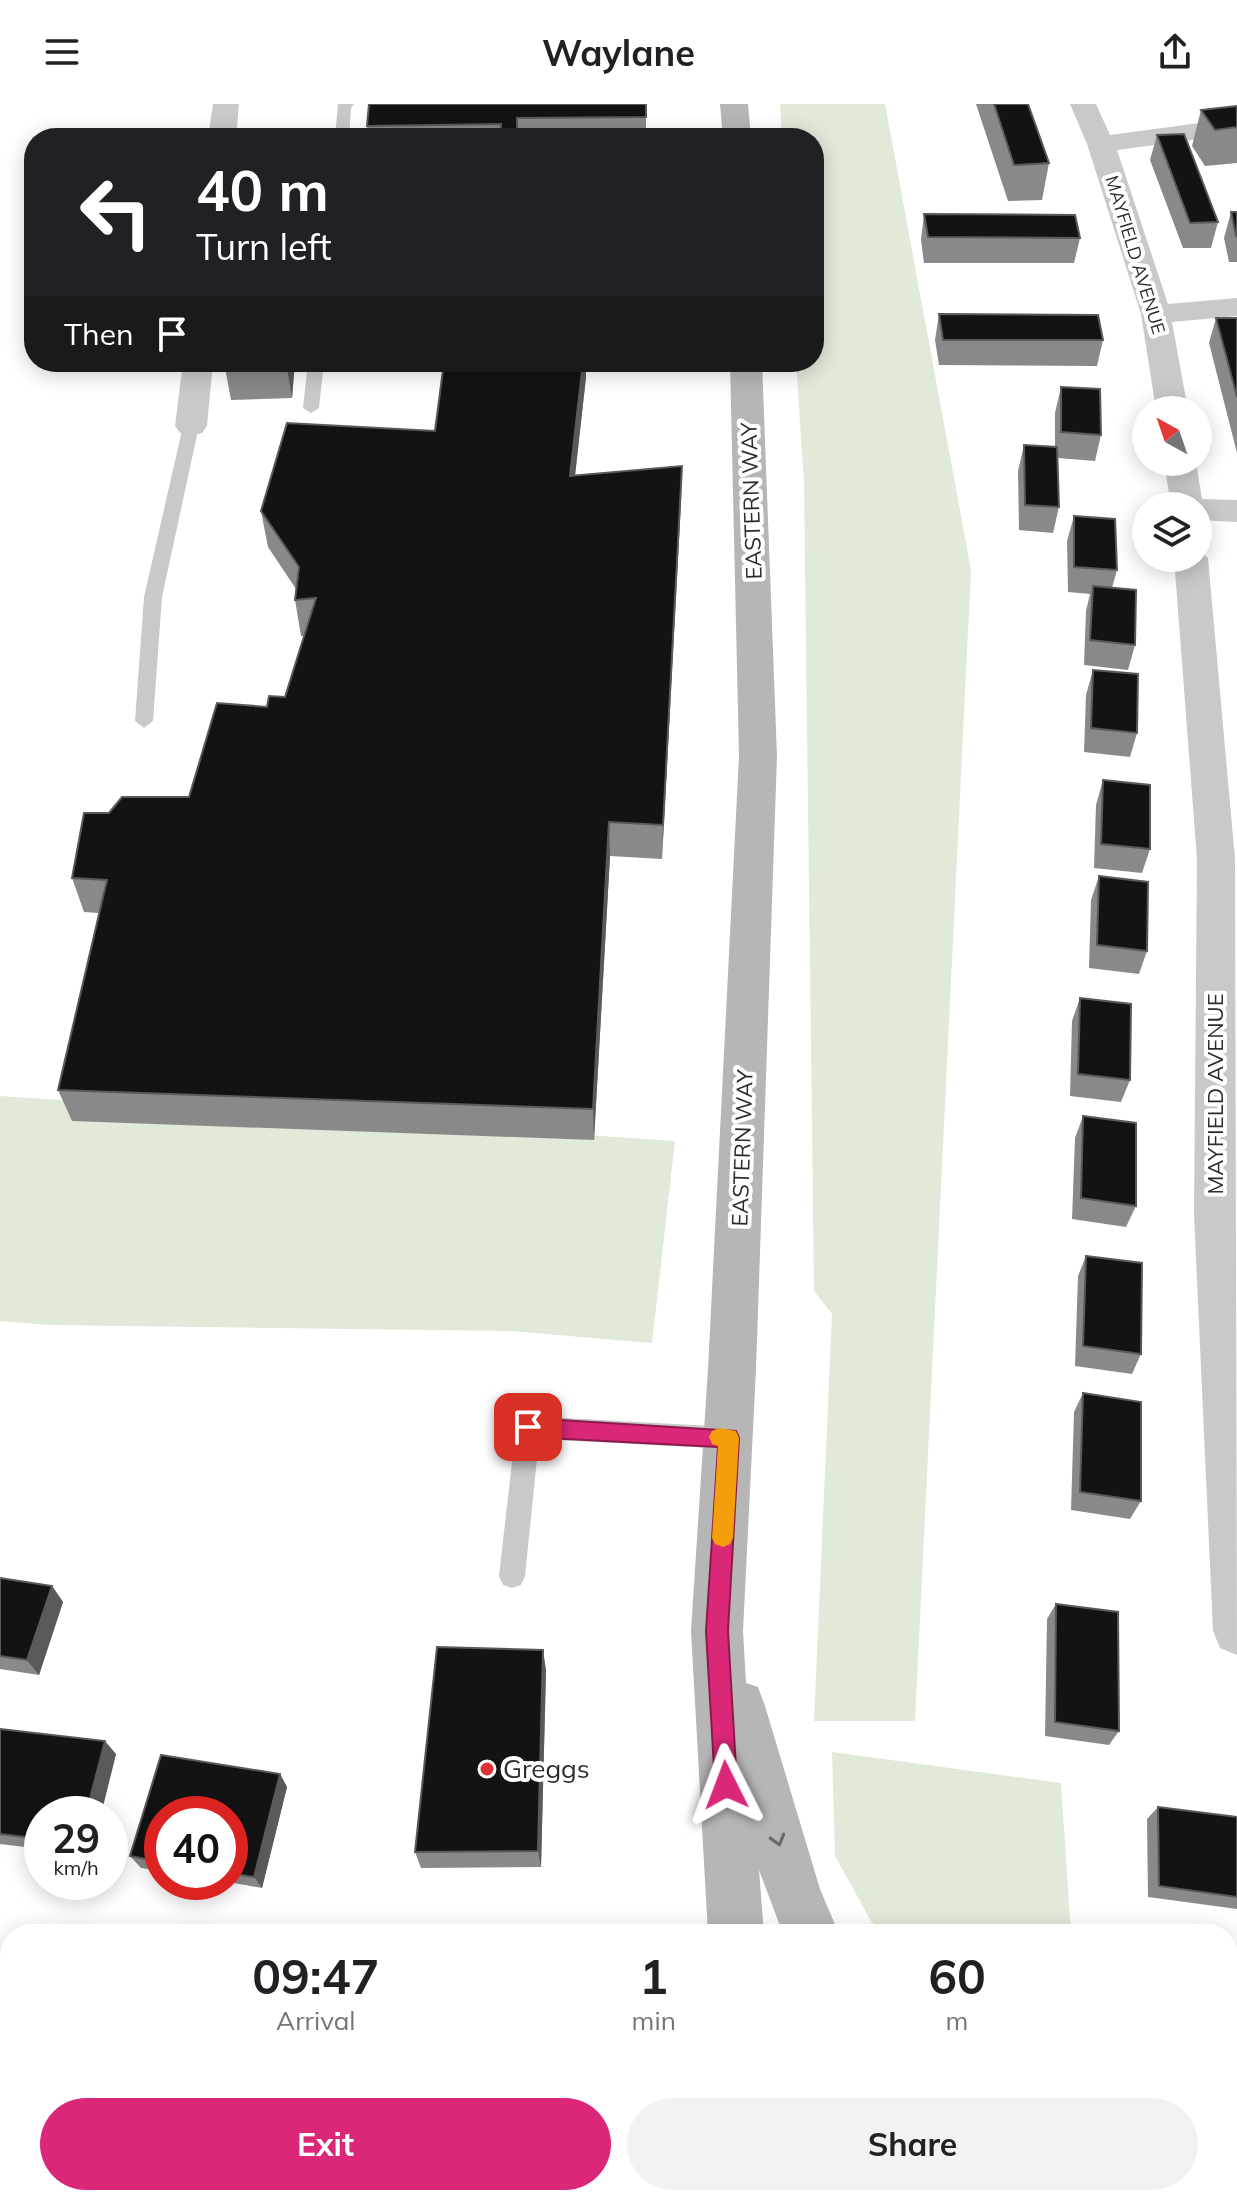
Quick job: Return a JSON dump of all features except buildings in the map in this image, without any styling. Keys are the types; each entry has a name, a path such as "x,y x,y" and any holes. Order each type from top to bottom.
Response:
{"street":[{"path":"223,128 226,104"},
{"path":"734,104 736,128"},
{"name":"MAYFIELD AVENUE","path":"1083,104 1101,144 1156,314 1170,396"},
{"path":"1101,144 1237,126"},
{"path":"1156,314 1237,307"},
{"path":"191,426 197,372"},
{"name":"EASTERN WAY","path":"735,1924 717,1631 729,1438 758,756 746,372"},
{"path":"1212,510 1237,511"},
{"name":"MAYFIELD AVENUE","path":"1193,572 1226,860 1226,1216 1237,1631"},
{"path":"717,1631 793,1891 807,1924"}],"lane":[{"path":"343,128 344,106 347,104"},
{"path":"311,408 315,372"},
{"path":"144,721 153,597 191,426"},
{"path":"512,1576 528,1427 729,1438"}],"green space":[{"path":"780,104 885,104 971,570 915,1721 814,1721 832,1314 814,1291 804,483 797,372 824,372 824,128 781,128"},
{"path":"0,1096 675,1141 652,1343 510,1331 50,1325 0,1321"},
{"path":"832,1752 1061,1783 1070,1924 874,1924 835,1856"}],"slow traffic":[{"path":"719,1437 729,1438 723,1538"}],"place":[{"name":"Greggs","path":"487,1769"}],"route":[{"path":"528,1427 729,1438 717,1631 726,1785"}]}
